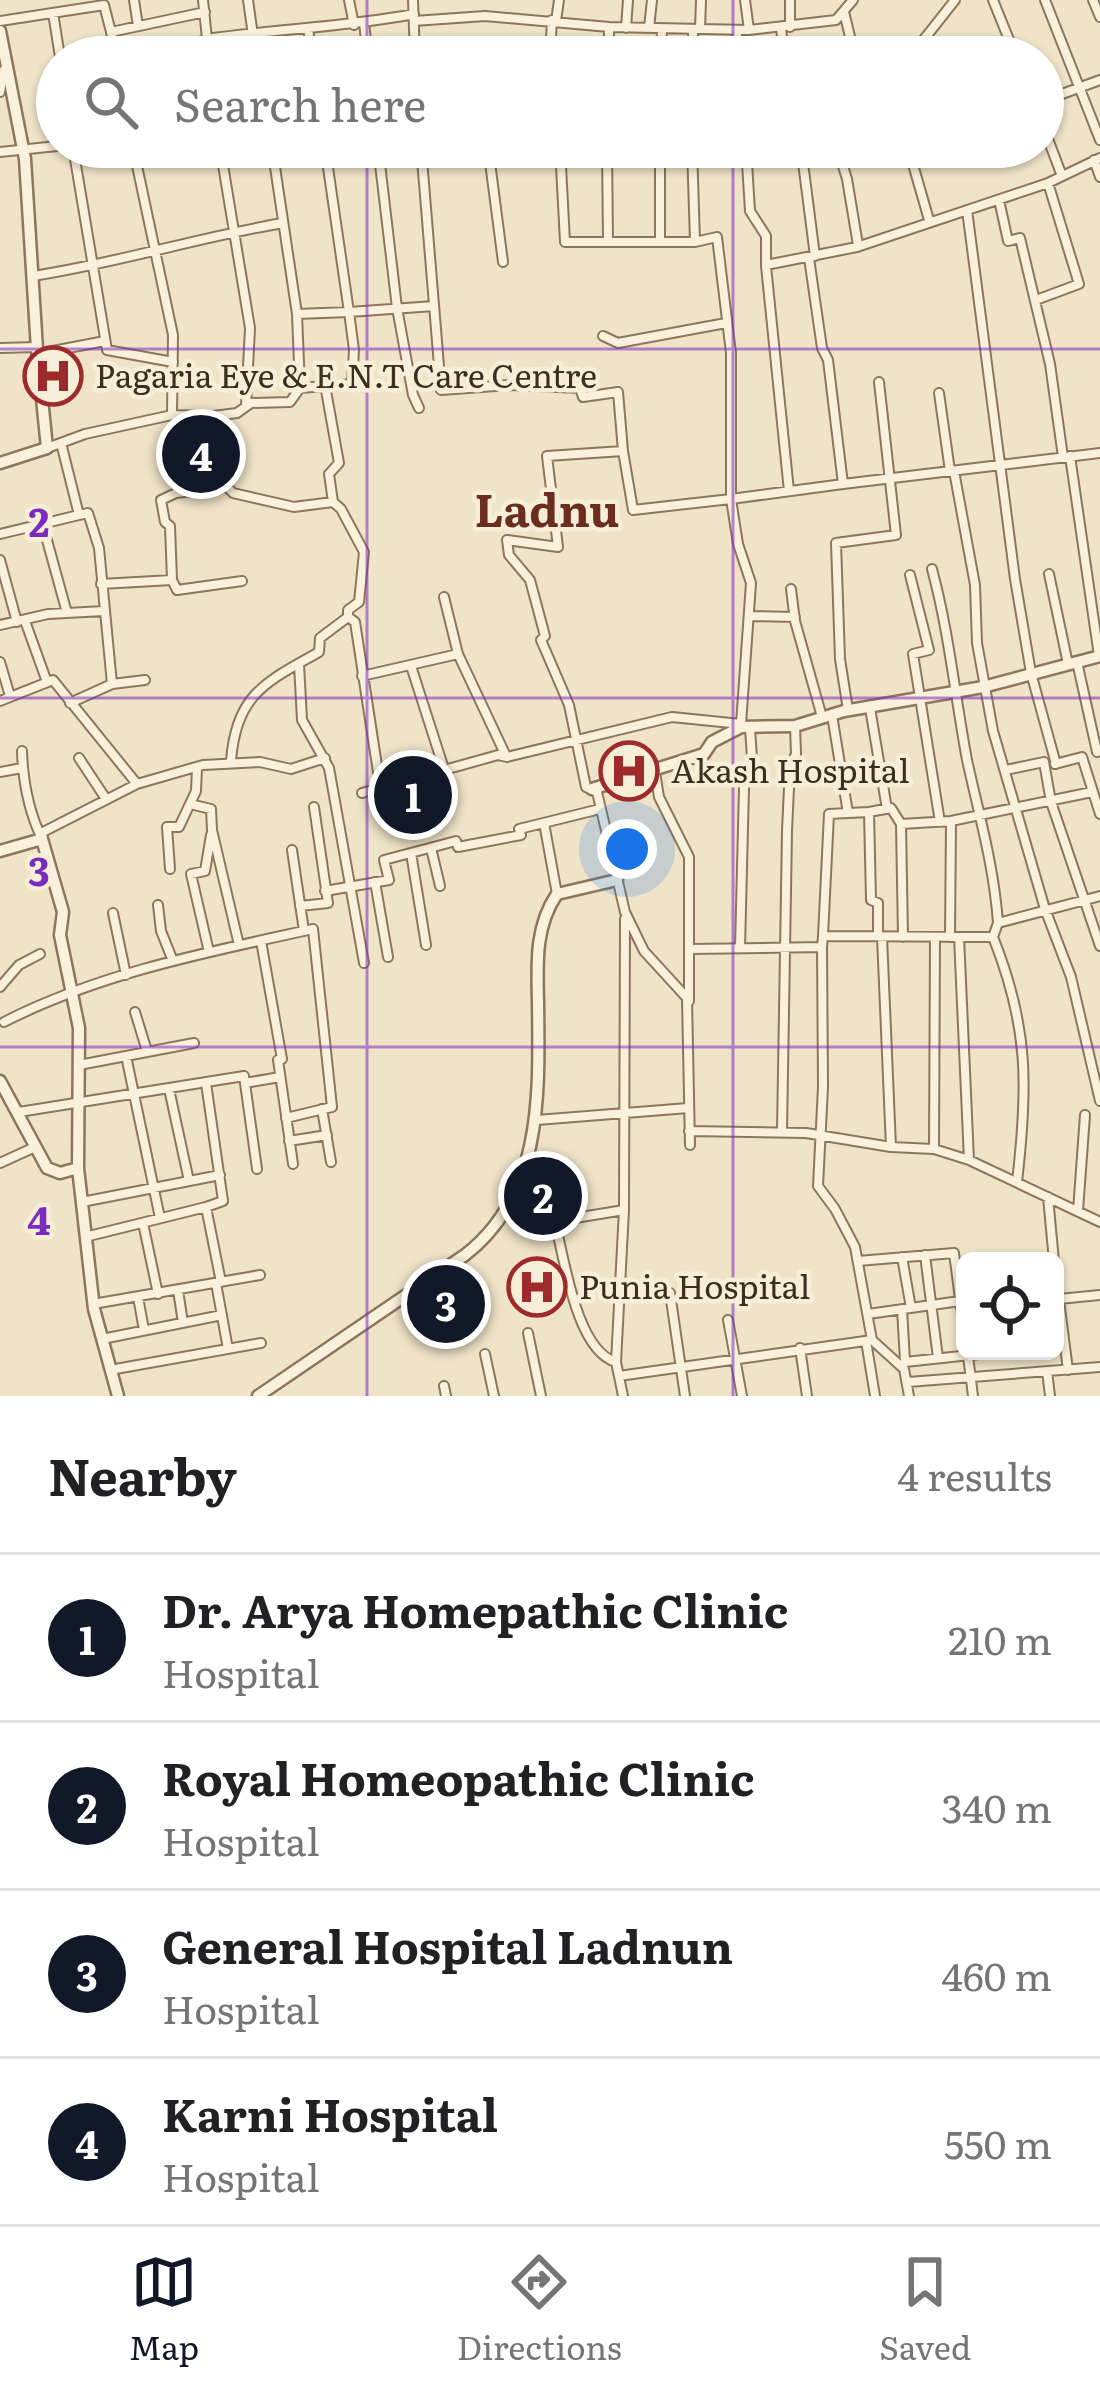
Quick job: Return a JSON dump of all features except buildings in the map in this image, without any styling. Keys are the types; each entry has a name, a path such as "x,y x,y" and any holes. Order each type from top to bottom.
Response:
{"street":[{"path":"134,0 139,26"},
{"path":"203,0 207,36"},
{"path":"248,0 253,36"},
{"path":"349,0 362,36"},
{"path":"413,0 415,36"},
{"path":"484,16 486,0"},
{"path":"552,36 559,0"},
{"path":"626,28 628,0"},
{"path":"649,28 652,0"},
{"path":"695,36 701,0"},
{"path":"745,0 749,29"},
{"path":"785,36 790,0"},
{"path":"227,36 414,17 484,16 626,28 785,27 836,20 853,0"},
{"path":"926,36 955,0"},
{"path":"993,0 1008,36"},
{"path":"1045,0 1060,36"},
{"path":"1093,0 1100,16"},
{"path":"0,21 78,4 104,5 112,36"},
{"path":"844,10 850,36"},
{"path":"111,32 205,12"},
{"path":"53,13 57,36"},
{"path":"609,27 609,36"},
{"path":"308,28 309,36"},
{"path":"662,28 662,36"},
{"path":"737,29 737,36"},
{"path":"0,31 24,152 47,448"},
{"path":"1064,46 1100,140"},
{"path":"0,92 7,59"},
{"path":"1064,93 1100,80"},
{"path":"0,152 36,150"},
{"path":"766,265 858,245 999,200 1097,159 1100,177"},
{"path":"76,168 107,350 173,362"},
{"path":"137,168 173,335 172,415"},
{"path":"224,168 250,328 246,406"},
{"path":"0,463 172,415 213,416 237,413 246,406 290,402 300,388 297,314 275,168"},
{"path":"300,388 352,384 354,350 328,168"},
{"path":"381,168 398,308 419,407"},
{"path":"423,168 441,390 580,388 583,398 618,392 633,510 1001,462 1100,454"},
{"path":"491,168 503,262"},
{"path":"561,168 565,242 717,238 731,353 731,499 738,544 751,583 744,726 753,773 747,775 744,788 740,948"},
{"path":"607,168 608,241"},
{"path":"660,168 661,240"},
{"path":"692,168 695,242"},
{"path":"748,168 750,211 766,236 789,491"},
{"path":"803,168 822,348 828,360 843,484"},
{"path":"844,168 858,245"},
{"path":"914,168 929,220"},
{"path":"1059,168 1062,176"},
{"path":"1036,300 1079,284 1048,183"},
{"path":"362,793 498,755 507,758 672,717 744,726 795,726 848,710 983,687 1100,656 1036,300 1020,238 1008,241 999,200"},
{"path":"967,210 1031,673 1050,765 1051,802 1100,946"},
{"path":"32,276 93,267 283,223"},
{"path":"297,314 434,306"},
{"path":"603,335 618,343 726,323"},
{"path":"0,348 37,350 105,341"},
{"path":"848,710 840,659 836,543 896,535 879,382"},
{"path":"325,384 339,464 329,474 333,502"},
{"path":"939,393 975,585 983,687 1014,810 1071,977 1100,1101"},
{"path":"213,416 217,461 225,487 233,493 293,507 333,502 341,508 364,552 359,602 348,610 348,617"},
{"path":"61,443 80,515"},
{"path":"623,451 547,456 558,548 507,540 509,555 530,580 545,636 541,640 569,705 586,787 597,792 625,912 644,951 687,998 689,1009"},
{"path":"225,487 176,493 161,500 170,526 172,580 177,590 242,581"},
{"path":"0,534 88,514 99,548 112,684"},
{"path":"43,522 67,613"},
{"path":"0,560 47,682"},
{"path":"932,569 959,692 966,754 995,877 998,923 993,937 1014,996 1022,1039 1026,1081 1017,1183"},
{"path":"1006,770 1099,752 1049,574"},
{"path":"910,575 929,650 914,654 940,822"},
{"path":"100,584 172,580"},
{"path":"791,589 848,813"},
{"path":"445,597 458,654 507,758"},
{"path":"0,626 104,610"},
{"path":"751,616 795,617"},
{"path":"231,761 240,710 276,676 320,652 320,638 348,617"},
{"path":"348,617 355,622 384,787"},
{"path":"362,676 458,654"},
{"path":"0,662 10,696"},
{"path":"299,664 302,720 325,758 364,963"},
{"path":"411,666 445,772"},
{"path":"0,701 53,680 137,784"},
{"path":"70,703 112,684 145,680"},
{"path":"870,708 886,809"},
{"path":"592,790 704,754 712,742 744,726"},
{"path":"782,1132 784,947 795,726"},
{"path":"22,751 31,816 64,912 60,935 79,1028 78,1168 93,1304 118,1396"},
{"path":"1082,757 1100,814"},
{"path":"80,758 106,799"},
{"path":"42,839 44,832 137,784 231,761 291,770 325,758"},
{"path":"0,772 22,768"},
{"path":"170,869 167,827 179,827 198,784 197,769"},
{"path":"655,772 659,796 689,857 690,1145"},
{"path":"901,824 1014,810 1094,789"},
{"path":"190,804 211,808 238,945"},
{"path":"300,906 328,903 314,807"},
{"path":"875,1396 868,1314 855,1247 818,1186 829,814 891,808 901,824 903,937"},
{"path":"325,891 389,880 384,860 456,841 458,847 495,843 521,835 519,829 600,809"},
{"path":"869,812 871,900 878,903 891,1147"},
{"path":"951,821 969,1160"},
{"path":"259,1396 489,1236 508,1209 537,1120 536,958 545,915 557,894 544,823"},
{"path":"209,952 191,874 205,871 212,830"},
{"path":"0,851 42,839"},
{"path":"431,848 440,886"},
{"path":"292,850 304,931"},
{"path":"411,853 426,945"},
{"path":"557,894 617,880"},
{"path":"375,882 388,957"},
{"path":"998,923 1100,896"},
{"path":"158,905 161,931 173,962"},
{"path":"622,1396 616,1362 624,1210 625,912"},
{"path":"113,913 126,974"},
{"path":"4,1022 126,974 313,929 332,1107 286,1118"},
{"path":"690,949 784,947 880,937 993,937"},
{"path":"934,937 934,1149"},
{"path":"261,940 282,1059 278,1060 293,1164"},
{"path":"0,987 19,965 40,954"},
{"path":"135,1012 148,1052"},
{"path":"79,1065 194,1042"},
{"path":"126,1056 160,1218"},
{"path":"19,1112 244,1076 257,1168"},
{"path":"244,1083 280,1077"},
{"path":"0,1081 47,1168 60,1173 78,1168"},
{"path":"86,1237 223,1201 206,1083"},
{"path":"169,1090 189,1181"},
{"path":"537,1120 688,1108"},
{"path":"322,1109 331,1162"},
{"path":"1078,1210 1084,1114"},
{"path":"689,1131 782,1132 934,1149 969,1160 1100,1222"},
{"path":"289,1141 326,1135"},
{"path":"0,1163 35,1147"},
{"path":"82,1202 220,1175"},
{"path":"1048,1196 1054,1252"},
{"path":"206,1207 228,1349"},
{"path":"616,1362 593,1348 556,1227 569,1219 624,1210"},
{"path":"143,1222 158,1294"},
{"path":"858,1261 954,1253 956,1269"},
{"path":"925,1256 938,1358"},
{"path":"902,1257 909,1396"},
{"path":"93,1304 260,1275"},
{"path":"178,1290 183,1323"},
{"path":"670,1293 685,1396"},
{"path":"1064,1298 1100,1294"},
{"path":"138,1297 144,1330"},
{"path":"868,1314 956,1301"},
{"path":"102,1339 222,1315"},
{"path":"728,1320 742,1396"},
{"path":"528,1333 541,1396"},
{"path":"1064,1338 1068,1370"},
{"path":"619,1376 869,1341 905,1366 956,1355"},
{"path":"110,1370 260,1343"},
{"path":"800,1348 807,1396"},
{"path":"485,1354 494,1396"},
{"path":"968,1360 973,1396"},
{"path":"908,1382 1100,1367"},
{"path":"1048,1371 1050,1396"}],"place":[{"name":"Pagaria Eye & E.N.T Care Centre","path":"53,376"},
{"name":"Karni Hospital","path":"201,454"},
{"name":"Akash Hospital","path":"629,771"},
{"name":"Dr. Arya Homepathic Clinic","path":"413,795"},
{"name":"Royal Homeopathic Clinic","path":"543,1196"},
{"name":"Punia Hospital","path":"537,1287"},
{"name":"General Hospital Ladnun","path":"446,1304"}],"district":[{"name":"Ladnu","path":"547,511"}]}
